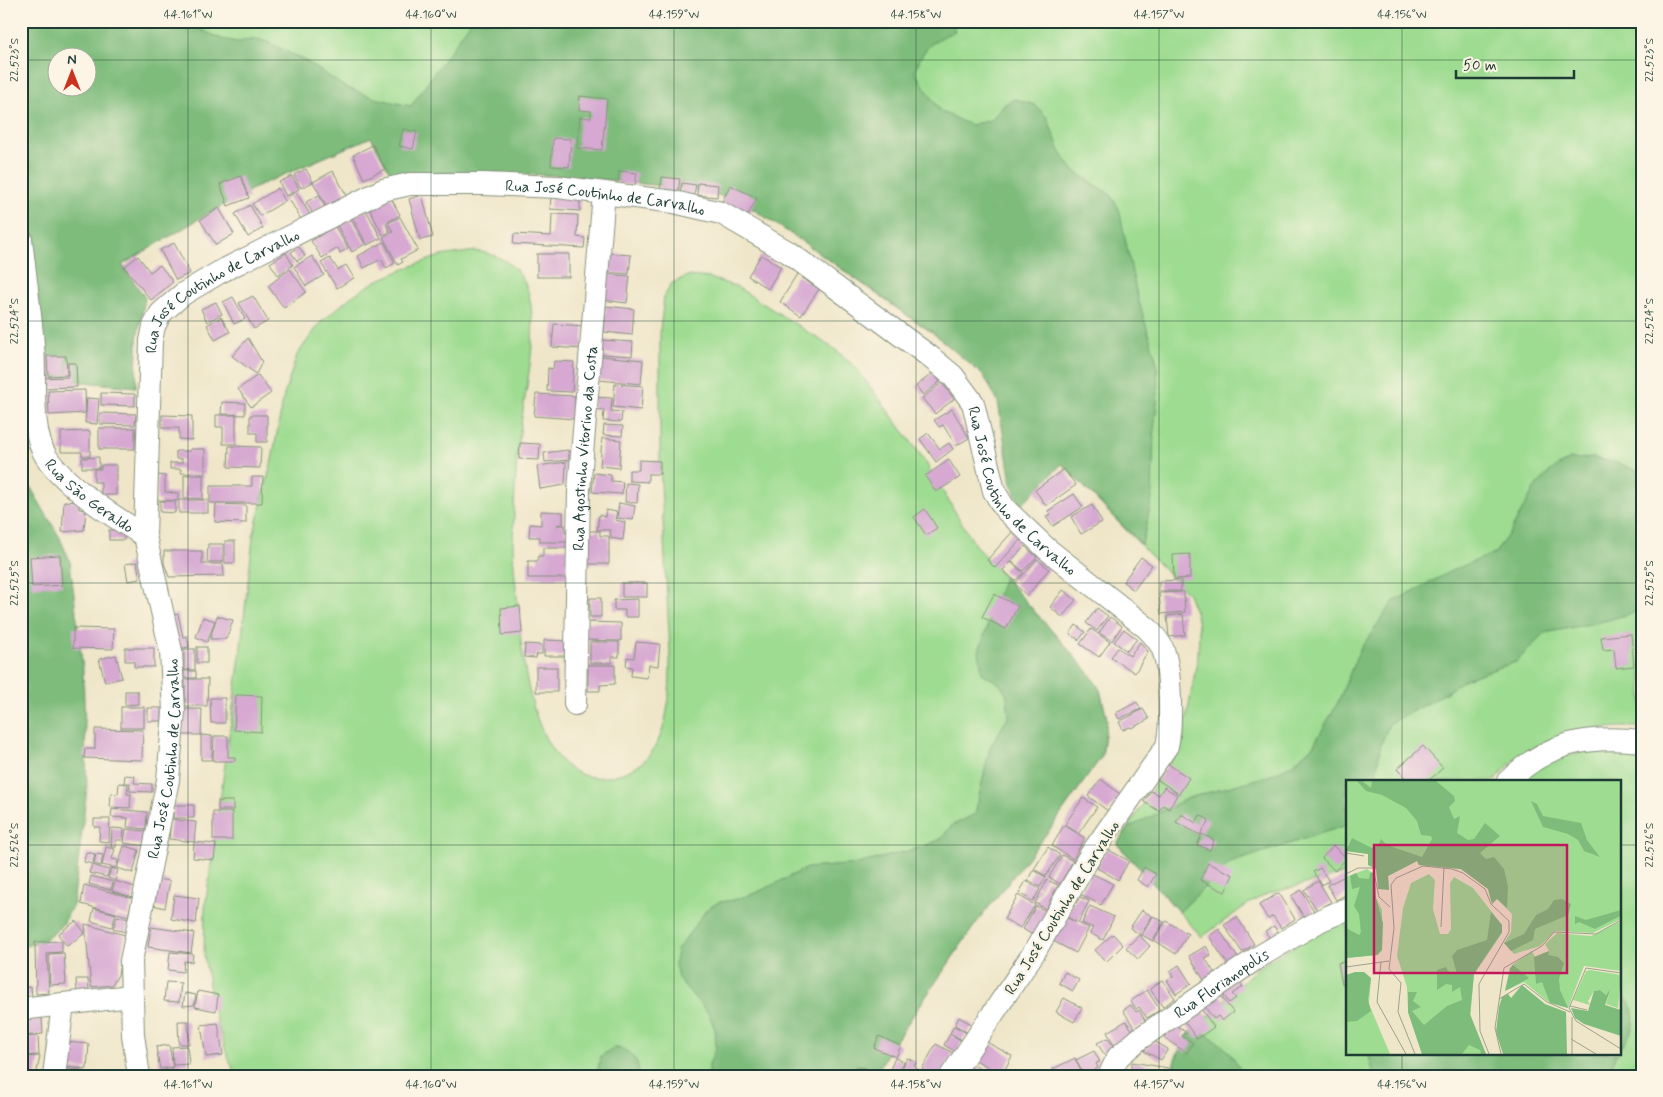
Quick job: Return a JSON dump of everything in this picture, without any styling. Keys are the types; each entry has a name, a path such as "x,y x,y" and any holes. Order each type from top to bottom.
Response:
{"street":[{"name":"Rua José Coutinho de Carvalho","path":"139,1076 133,1035 132,950 168,780 174,735 171,652 145,536 152,333 161,313 177,298 220,272 391,187 410,184 483,184 558,187 694,206 732,218 788,252 943,366 960,384 973,403 994,491 1005,509 1048,550 1147,628 1163,650 1170,717 1167,746 1091,854 1035,951 951,1076"},
{"name":"Rua Agostinho Vitorino da Costa","path":"575,704 580,481 604,193"},
{"name":"Rua São Geraldo","path":"21,239 33,346 37,428 43,450 54,465 71,482 112,516 145,536"},
{"path":"1509,780 1535,758 1560,746 1593,741 1642,741"},
{"name":"Rua Florianopolis","path":"1109,1076 1118,1057 1138,1039 1257,958 1321,920 1346,909"},
{"path":"21,1009 132,996"},
{"path":"54,1076 63,1004"}],"green space":[{"path":"21,21 1642,21 1642,727 1601,728 1561,736 1525,753 1509,765 1496,780 1346,780 1346,873 1267,894 1248,904 1202,937 1117,844 1182,744 1198,655 1199,632 1196,614 1188,594 1062,464 1020,506 1011,477 1005,430 998,400 992,387 983,375 973,364 946,342 810,246 758,212 720,195 677,186 617,180 504,173 392,176 371,137 260,185 122,265 145,298 137,338 136,387 42,378 33,247 28,216 21,200"},
{"path":"21,21 181,21 222,39 238,42 257,39 267,42 306,61 345,87 378,99 411,106 471,21 952,21 955,31 929,46 921,57 915,72 940,111 970,125 991,120 1005,104 1015,99 1035,105 1047,117 1060,151 1073,170 1111,195 1119,209 1136,291 1157,363 1158,393 1154,431 1152,498 1142,545 1062,464 1020,506 1011,482 998,402 984,376 932,332 805,243 748,206 713,193 571,176 463,172 392,176 371,137 260,185 122,265 145,298 137,338 136,387 42,378 33,247 28,216 21,200"},
{"path":"476,251 496,256 512,266 523,280 530,300 533,333 532,349 518,446 513,546 520,632 530,696 540,727 554,753 573,771 598,778 630,770 643,761 654,749 661,735 665,719 670,685 670,654 660,465 660,330 664,297 671,284 687,276 710,278 737,287 836,350 857,369 923,458 975,545 1069,650 1100,690 1107,719 1102,756 1050,829 974,926 888,1052 875,1076 236,1076 226,1052 213,1008 204,955 205,908 239,664 253,537 272,460 284,395 297,355 320,323 352,296 376,281 412,266 440,256"},
{"path":"1594,458 1618,463 1642,473 1642,610 1605,621 1545,633 1516,662 1465,679 1444,694 1389,724 1381,744 1375,780 1346,780 1346,825 1230,863 1179,912 1117,844 1128,828 1188,798 1271,775 1293,764 1313,746 1338,702 1359,651 1393,602 1453,570 1495,553 1510,532 1534,489 1550,471 1570,459"},
{"path":"21,471 60,538 70,562 83,670 87,788 73,905 63,924 54,933 41,942 21,947"},
{"path":"1004,577 1090,674 1100,690 1107,719 1102,756 1050,829 974,926 888,1052 875,1076 709,1076 709,1064 716,1048 715,1029 708,1013 678,978 675,964 677,950 707,909 719,902 756,893 807,868 858,864 919,848 941,839 951,826 975,814 990,747 1009,716 1007,696 1000,684 982,673 979,651"},
{"path":"1592,749 1642,749 1642,1076 1171,1076 1175,1058 1188,1035 1257,968 1320,931 1346,919 1346,1054 1620,1054 1620,780 1520,780 1552,759"},
{"path":"1620,992 1631,1006 1634,1020 1625,1043 1620,1049"},
{"path":"1195,1028 1224,1047 1235,1060 1243,1076 1171,1076 1182,1043"},
{"path":"613,1048 619,1048 632,1055 639,1070 639,1076 592,1076 598,1069 601,1056"},
{"path":"1368,1054 1617,1054 1608,1076 1374,1076"}],"building":[{"path":"580,96 607,99 602,150 577,148 580,117 591,118 591,111 579,110"},
{"path":"403,129 417,132 413,149 399,146"},
{"path":"553,138 571,139 569,167 551,166"},
{"path":"373,145 385,169 364,179 353,155"},
{"path":"306,169 313,182 301,188 294,175"},
{"path":"333,171 347,196 327,207 313,182"},
{"path":"619,171 637,173 635,185 618,184"},
{"path":"241,176 249,198 228,206 220,184"},
{"path":"292,176 299,189 286,196 279,182"},
{"path":"662,177 680,179 678,193 660,191"},
{"path":"682,183 696,185 694,195 680,193"},
{"path":"698,183 718,185 717,197 697,195"},
{"path":"730,185 757,198 748,215 722,202"},
{"path":"278,188 285,201 260,216 252,204"},
{"path":"296,192 311,216 302,221 288,197"},
{"path":"319,195 325,207 313,214 306,202"},
{"path":"422,195 433,237 420,240 409,199"},
{"path":"390,196 400,215 386,223 390,232 383,235 369,208"},
{"path":"551,197 580,199 580,211 550,209"},
{"path":"250,205 263,228 248,237 235,214"},
{"path":"219,208 234,234 216,245 200,220"},
{"path":"366,210 381,238 367,245 352,217"},
{"path":"552,214 578,215 577,237 585,238 584,248 513,244 514,234 551,236"},
{"path":"400,217 418,250 401,259 403,262 398,265 383,237 393,232 388,223"},
{"path":"350,218 365,244 352,252 337,225"},
{"path":"335,226 348,248 340,253 338,248 322,258 311,241"},
{"path":"384,242 395,263 386,268 381,259 364,268 358,256"},
{"path":"174,243 190,273 176,280 160,250"},
{"path":"299,247 305,256 297,261 291,252"},
{"path":"286,253 293,265 278,275 270,263"},
{"path":"606,253 631,255 629,274 604,272"},
{"path":"537,254 569,254 569,277 537,277"},
{"path":"761,255 781,267 768,289 748,276"},
{"path":"138,256 150,272 160,265 173,282 151,300 124,267"},
{"path":"312,256 324,275 306,286 294,267"},
{"path":"330,258 338,270 346,265 354,278 337,288 321,263"},
{"path":"290,269 306,292 284,308 268,286"},
{"path":"604,274 630,276 627,303 602,300"},
{"path":"797,275 819,289 801,316 780,302"},
{"path":"253,296 268,321 254,329 239,303"},
{"path":"233,297 245,319 234,324 223,302"},
{"path":"216,302 222,314 207,322 201,309"},
{"path":"606,306 634,309 632,335 604,332"},
{"path":"221,317 230,332 215,340 207,325"},
{"path":"554,324 584,326 582,349 552,347"},
{"path":"248,338 262,362 256,374 232,356"},
{"path":"601,340 633,342 632,356 600,354"},
{"path":"47,356 66,356 67,375 48,376"},
{"path":"601,356 643,360 641,384 599,380"},
{"path":"554,361 574,362 572,392 547,391 548,368 553,369"},
{"path":"68,363 76,363 77,387 40,388 39,378 68,377"},
{"path":"933,373 940,382 923,395 916,386"},
{"path":"258,375 271,393 251,407 238,389"},
{"path":"942,383 954,399 935,414 922,398"},
{"path":"615,384 643,386 641,410 613,407"},
{"path":"85,390 86,413 49,415 48,391"},
{"path":"101,393 135,394 135,406 101,405"},
{"path":"536,394 575,396 574,419 534,416"},
{"path":"594,397 612,398 611,411 622,412 621,422 603,421 604,410 593,409"},
{"path":"87,398 99,399 97,424 85,423"},
{"path":"222,402 245,403 245,415 221,414"},
{"path":"952,409 969,438 956,446 943,425 939,427 934,420"},
{"path":"100,413 136,414 135,425 100,424"},
{"path":"162,415 192,416 192,440 179,439 179,428 162,428"},
{"path":"216,415 236,415 236,444 223,444 223,427 216,427"},
{"path":"250,415 267,415 267,442 257,442 257,433 250,433"},
{"path":"21,423 27,423 29,447 21,447"},
{"path":"604,425 623,426 622,436 603,435"},
{"path":"99,428 135,428 135,449 99,449"},
{"path":"90,431 90,456 82,456 82,452 61,452 61,432"},
{"path":"928,433 940,449 949,443 953,449 936,462 920,439"},
{"path":"602,438 621,440 619,468 600,466"},
{"path":"520,443 540,444 539,460 519,459"},
{"path":"229,446 261,447 260,468 228,467"},
{"path":"190,449 205,449 205,474 181,473 181,469 170,469 170,463 182,463 182,459 176,459 176,451 190,451"},
{"path":"568,450 569,460 545,462 544,453"},
{"path":"99,457 99,468 82,468 82,458"},
{"path":"639,460 660,461 660,474 648,474 648,482 629,481 629,470 639,470"},
{"path":"949,460 960,477 936,492 925,476"},
{"path":"566,462 565,485 540,489 537,466"},
{"path":"101,465 116,465 116,495 101,495 101,482 94,482 94,469 101,469"},
{"path":"1064,469 1076,485 1046,506 1035,490"},
{"path":"594,473 611,475 611,481 623,482 622,494 592,492"},
{"path":"158,475 165,476 165,492 178,493 178,501 157,500"},
{"path":"184,475 203,475 203,499 184,498"},
{"path":"252,477 263,477 262,503 210,503 210,486 252,486"},
{"path":"626,483 638,484 637,503 625,502"},
{"path":"1074,494 1083,507 1053,526 1046,517 1051,514 1048,511"},
{"path":"179,500 208,500 208,513 179,513"},
{"path":"64,501 79,502 79,509 86,510 84,530 62,532"},
{"path":"160,501 175,501 175,513 160,512"},
{"path":"619,503 635,506 633,520 617,518"},
{"path":"216,504 246,505 246,523 215,522"},
{"path":"1092,505 1102,522 1081,534 1071,517"},
{"path":"925,509 937,528 926,535 914,517"},
{"path":"606,510 617,512 615,520 625,522 623,540 611,538 610,530 597,530 599,515 605,517"},
{"path":"541,511 563,512 563,524 557,525 565,525 565,533 570,533 570,542 540,542 540,537 529,537 530,524 541,525"},
{"path":"109,530 124,530 124,540 109,540"},
{"path":"1014,530 1022,538 995,568 987,560"},
{"path":"584,531 600,531 600,536 609,536 609,564 584,564"},
{"path":"225,541 235,541 235,563 225,563"},
{"path":"208,544 223,544 223,562 207,562"},
{"path":"1025,546 1037,557 1023,571 1011,561"},
{"path":"543,548 567,548 567,578 528,578 528,561 538,561 538,556 543,556"},
{"path":"164,551 202,551 202,564 223,564 224,576 169,577 164,563"},
{"path":"1190,554 1190,578 1174,579 1173,555"},
{"path":"60,555 62,585 32,587 30,557"},
{"path":"1141,557 1152,565 1134,590 1123,582"},
{"path":"1037,559 1049,569 1027,596 1015,584"},
{"path":"137,562 140,579 128,581 125,564"},
{"path":"1011,562 1023,573 1015,581 1003,570"},
{"path":"1181,580 1181,591 1159,591 1159,581"},
{"path":"622,583 647,583 647,597 622,597"},
{"path":"1063,590 1076,600 1062,617 1050,607"},
{"path":"1184,592 1185,612 1161,614 1159,593"},
{"path":"994,594 1018,606 1006,629 982,617"},
{"path":"590,598 601,598 601,617 590,617"},
{"path":"638,599 638,617 625,617 625,610 614,610 614,600"},
{"path":"520,606 522,633 502,635 501,608"},
{"path":"1097,608 1108,616 1097,631 1086,623"},
{"path":"178,614 183,637 187,636 189,647 177,649 170,616"},
{"path":"1183,614 1185,635 1169,637 1167,616"},
{"path":"217,616 233,620 226,639 210,639"},
{"path":"203,617 215,621 207,642 196,637"},
{"path":"1110,617 1122,626 1112,641 1099,633"},
{"path":"586,622 621,623 621,641 585,640"},
{"path":"1076,625 1085,632 1079,640 1070,634"},
{"path":"73,628 114,629 113,649 73,648"},
{"path":"1091,629 1110,642 1099,657 1080,644"},
{"path":"1124,629 1137,639 1127,651 1114,642"},
{"path":"1631,634 1634,666 1616,668 1614,649 1603,650 1601,637"},
{"path":"544,640 569,641 569,656 544,656"},
{"path":"590,642 619,642 619,657 612,657 612,663 590,663"},
{"path":"636,642 660,644 658,666 649,665 647,678 631,676 632,667 626,666 627,657 634,658"},
{"path":"1140,642 1148,651 1135,673 1111,657 1118,648 1130,656"},
{"path":"525,644 542,645 542,654 537,654 536,658 524,657"},
{"path":"197,647 207,647 207,663 197,663"},
{"path":"125,648 154,648 154,667 134,667 134,661 125,661"},
{"path":"184,649 195,649 195,670 184,670"},
{"path":"116,655 122,678 105,682 99,659"},
{"path":"588,665 615,665 615,684 600,685 600,691 588,691"},
{"path":"536,667 557,667 557,692 536,692"},
{"path":"184,671 196,671 196,678 184,678"},
{"path":"185,679 208,679 207,706 185,706"},
{"path":"125,691 138,691 138,704 125,705"},
{"path":"236,695 262,696 261,732 234,730"},
{"path":"210,698 225,698 225,723 211,723"},
{"path":"1137,702 1141,709 1119,719 1116,713"},
{"path":"121,707 144,707 144,728 121,728"},
{"path":"148,708 161,708 161,721 148,721"},
{"path":"183,709 202,709 201,735 183,735"},
{"path":"1143,709 1149,719 1132,728 1123,730 1119,722"},
{"path":"95,729 143,730 142,760 84,758 85,749 95,749"},
{"path":"201,735 212,736 212,760 201,760"},
{"path":"214,736 228,736 228,757 235,757 235,761 213,761"},
{"path":"1423,746 1443,768 1429,780 1407,780 1397,769"},
{"path":"1168,764 1189,778 1179,794 1158,780"},
{"path":"125,775 135,776 134,783 152,784 152,792 129,791 130,783 124,783"},
{"path":"1101,779 1121,795 1108,811 1088,796"},
{"path":"119,783 128,784 127,794 131,794 130,808 110,807 111,793 118,794"},
{"path":"1164,787 1177,795 1169,809 1163,805 1159,811 1144,802 1151,791 1159,795"},
{"path":"1083,798 1097,807 1078,834 1085,838 1073,859 1052,846 1064,825 1077,833 1065,824"},
{"path":"218,801 233,801 233,810 218,810"},
{"path":"174,805 194,805 194,818 173,818"},
{"path":"112,809 147,812 146,829 127,827 128,818 111,817"},
{"path":"213,812 232,812 232,840 213,840"},
{"path":"1181,814 1196,823 1200,815 1209,820 1200,835 1176,822"},
{"path":"94,819 110,819 109,842 99,841 100,827 94,827"},
{"path":"171,819 196,822 194,842 169,839"},
{"path":"112,828 124,829 123,840 116,840 116,847 111,847"},
{"path":"126,829 147,831 146,846 124,843"},
{"path":"1202,834 1214,840 1210,850 1197,845"},
{"path":"194,842 216,844 214,860 193,858"},
{"path":"124,846 139,850 133,873 117,868"},
{"path":"1333,846 1346,859 1335,871 1322,858"},
{"path":"106,847 115,849 112,859 118,860 116,868 102,865"},
{"path":"1048,847 1060,855 1046,876 1034,869"},
{"path":"1107,849 1129,861 1118,880 1097,868"},
{"path":"86,852 95,854 93,864 84,862"},
{"path":"96,854 103,855 101,866 94,864"},
{"path":"1062,855 1073,861 1060,884 1049,877"},
{"path":"1208,863 1233,875 1225,892 1200,880"},
{"path":"92,865 109,870 107,877 89,873"},
{"path":"1144,867 1156,874 1148,887 1137,880"},
{"path":"111,868 118,870 115,881 108,878"},
{"path":"1320,868 1329,881 1322,885 1313,872"},
{"path":"1033,870 1046,877 1040,887 1028,880"},
{"path":"1091,873 1113,884 1101,905 1080,894"},
{"path":"91,876 113,882 111,890 89,884"},
{"path":"1343,877 1346,879 1346,895 1336,900 1327,885"},
{"path":"157,879 170,881 165,908 153,905"},
{"path":"1047,880 1058,885 1046,909 1035,903"},
{"path":"115,881 135,887 133,897 112,891"},
{"path":"1026,881 1040,889 1033,901 1019,893"},
{"path":"1318,881 1331,902 1317,910 1304,890"},
{"path":"84,885 133,898 128,916 81,904"},
{"path":"1301,890 1314,911 1304,917 1291,896"},
{"path":"1279,893 1295,919 1281,928 1273,916 1268,919 1259,905"},
{"path":"174,895 199,898 196,923 171,919"},
{"path":"1018,895 1035,905 1021,928 1004,919"},
{"path":"1078,896 1089,901 1078,923 1089,928 1076,953 1049,939 1061,915 1076,922 1065,916"},
{"path":"1036,906 1048,912 1034,936 1023,929"},
{"path":"1090,906 1114,917 1103,940 1090,933 1093,928 1082,923"},
{"path":"94,908 116,914 112,927 91,921"},
{"path":"1142,910 1152,916 1141,935 1130,928"},
{"path":"117,916 129,919 126,932 113,929"},
{"path":"1153,916 1164,922 1153,941 1142,935"},
{"path":"1237,917 1254,944 1242,952 1224,925"},
{"path":"76,921 85,933 67,946 58,934"},
{"path":"1166,921 1188,934 1176,954 1154,940"},
{"path":"85,924 125,935 118,975 112,985 91,987"},
{"path":"1274,926 1280,936 1272,942 1265,931"},
{"path":"151,927 194,933 191,953 148,947"},
{"path":"1219,929 1238,958 1228,965 1209,936"},
{"path":"1113,934 1123,945 1106,962 1095,950"},
{"path":"1139,935 1150,946 1138,959 1126,948"},
{"path":"62,941 62,952 47,953 49,993 36,994 35,942"},
{"path":"1206,946 1211,955 1205,958 1215,974 1204,980 1189,956"},
{"path":"170,952 193,954 192,962 184,961 183,972 168,970"},
{"path":"64,953 66,984 50,985 49,954"},
{"path":"1346,961 1346,984 1342,984 1338,963"},
{"path":"1179,965 1191,984 1176,994 1167,980 1173,977 1170,971"},
{"path":"1065,972 1079,980 1073,991 1059,983"},
{"path":"1237,978 1243,987 1232,994 1236,998 1229,1003 1220,990"},
{"path":"76,979 88,979 89,991 77,992"},
{"path":"1162,980 1175,998 1163,1007 1150,989"},
{"path":"166,982 181,983 179,1002 164,1001"},
{"path":"31,987 32,997 21,998 21,988"},
{"path":"1147,990 1160,1010 1147,1018 1139,1007 1136,1009 1131,1001"},
{"path":"198,991 218,995 216,1011 195,1007"},
{"path":"1217,991 1233,1012 1222,1021 1218,1016 1214,1019 1201,1002"},
{"path":"185,993 196,995 194,1005 183,1006"},
{"path":"1064,998 1082,1008 1074,1022 1056,1012"},
{"path":"1131,1005 1136,1012 1139,1010 1146,1022 1135,1029 1123,1010"},
{"path":"1198,1005 1214,1027 1197,1039 1181,1017"},
{"path":"959,1017 973,1025 968,1033 955,1025"},
{"path":"42,1018 43,1034 21,1036 21,1019"},
{"path":"178,1021 188,1021 189,1044 179,1044"},
{"path":"1126,1021 1134,1033 1114,1045 1107,1032"},
{"path":"218,1023 223,1055 206,1057 201,1025"},
{"path":"1173,1024 1185,1031 1182,1036 1193,1043 1187,1053 1164,1038"},
{"path":"954,1026 967,1033 962,1040 950,1033"},
{"path":"950,1034 962,1041 956,1052 944,1045"},
{"path":"38,1036 39,1055 21,1056 21,1037"},
{"path":"879,1036 901,1046 896,1057 874,1048"},
{"path":"1108,1038 1114,1048 1106,1057 1097,1043"},
{"path":"983,1040 1012,1056 1002,1075 972,1058"},
{"path":"1154,1041 1168,1049 1161,1060 1144,1051"},
{"path":"65,1042 89,1044 87,1069 63,1067"},
{"path":"936,1044 953,1053 940,1076 934,1076 922,1069"},
{"path":"169,1045 173,1067 160,1069 156,1047"},
{"path":"187,1046 189,1064 173,1065 172,1047"},
{"path":"1094,1051 1100,1062 1096,1063 1098,1068 1094,1070 1097,1076 1084,1076 1076,1060"},
{"path":"40,1056 36,1076 21,1076 21,1057"},
{"path":"895,1058 904,1062 899,1072 906,1076 887,1076"},
{"path":"907,1058 916,1062 910,1075 901,1071"},
{"path":"1075,1058 1083,1076 1056,1076 1053,1069"},
{"path":"969,1062 987,1073 986,1076 960,1076"},
{"path":"1132,1062 1168,1068 1167,1076 1119,1076 1120,1073 1130,1074"},
{"path":"854,1067 866,1068 866,1076 853,1076"},
{"path":"171,1068 173,1075 160,1076 159,1072"},
{"path":"915,1068 930,1076 911,1076"},
{"path":"63,1069 85,1070 85,1076 62,1076"}]}
